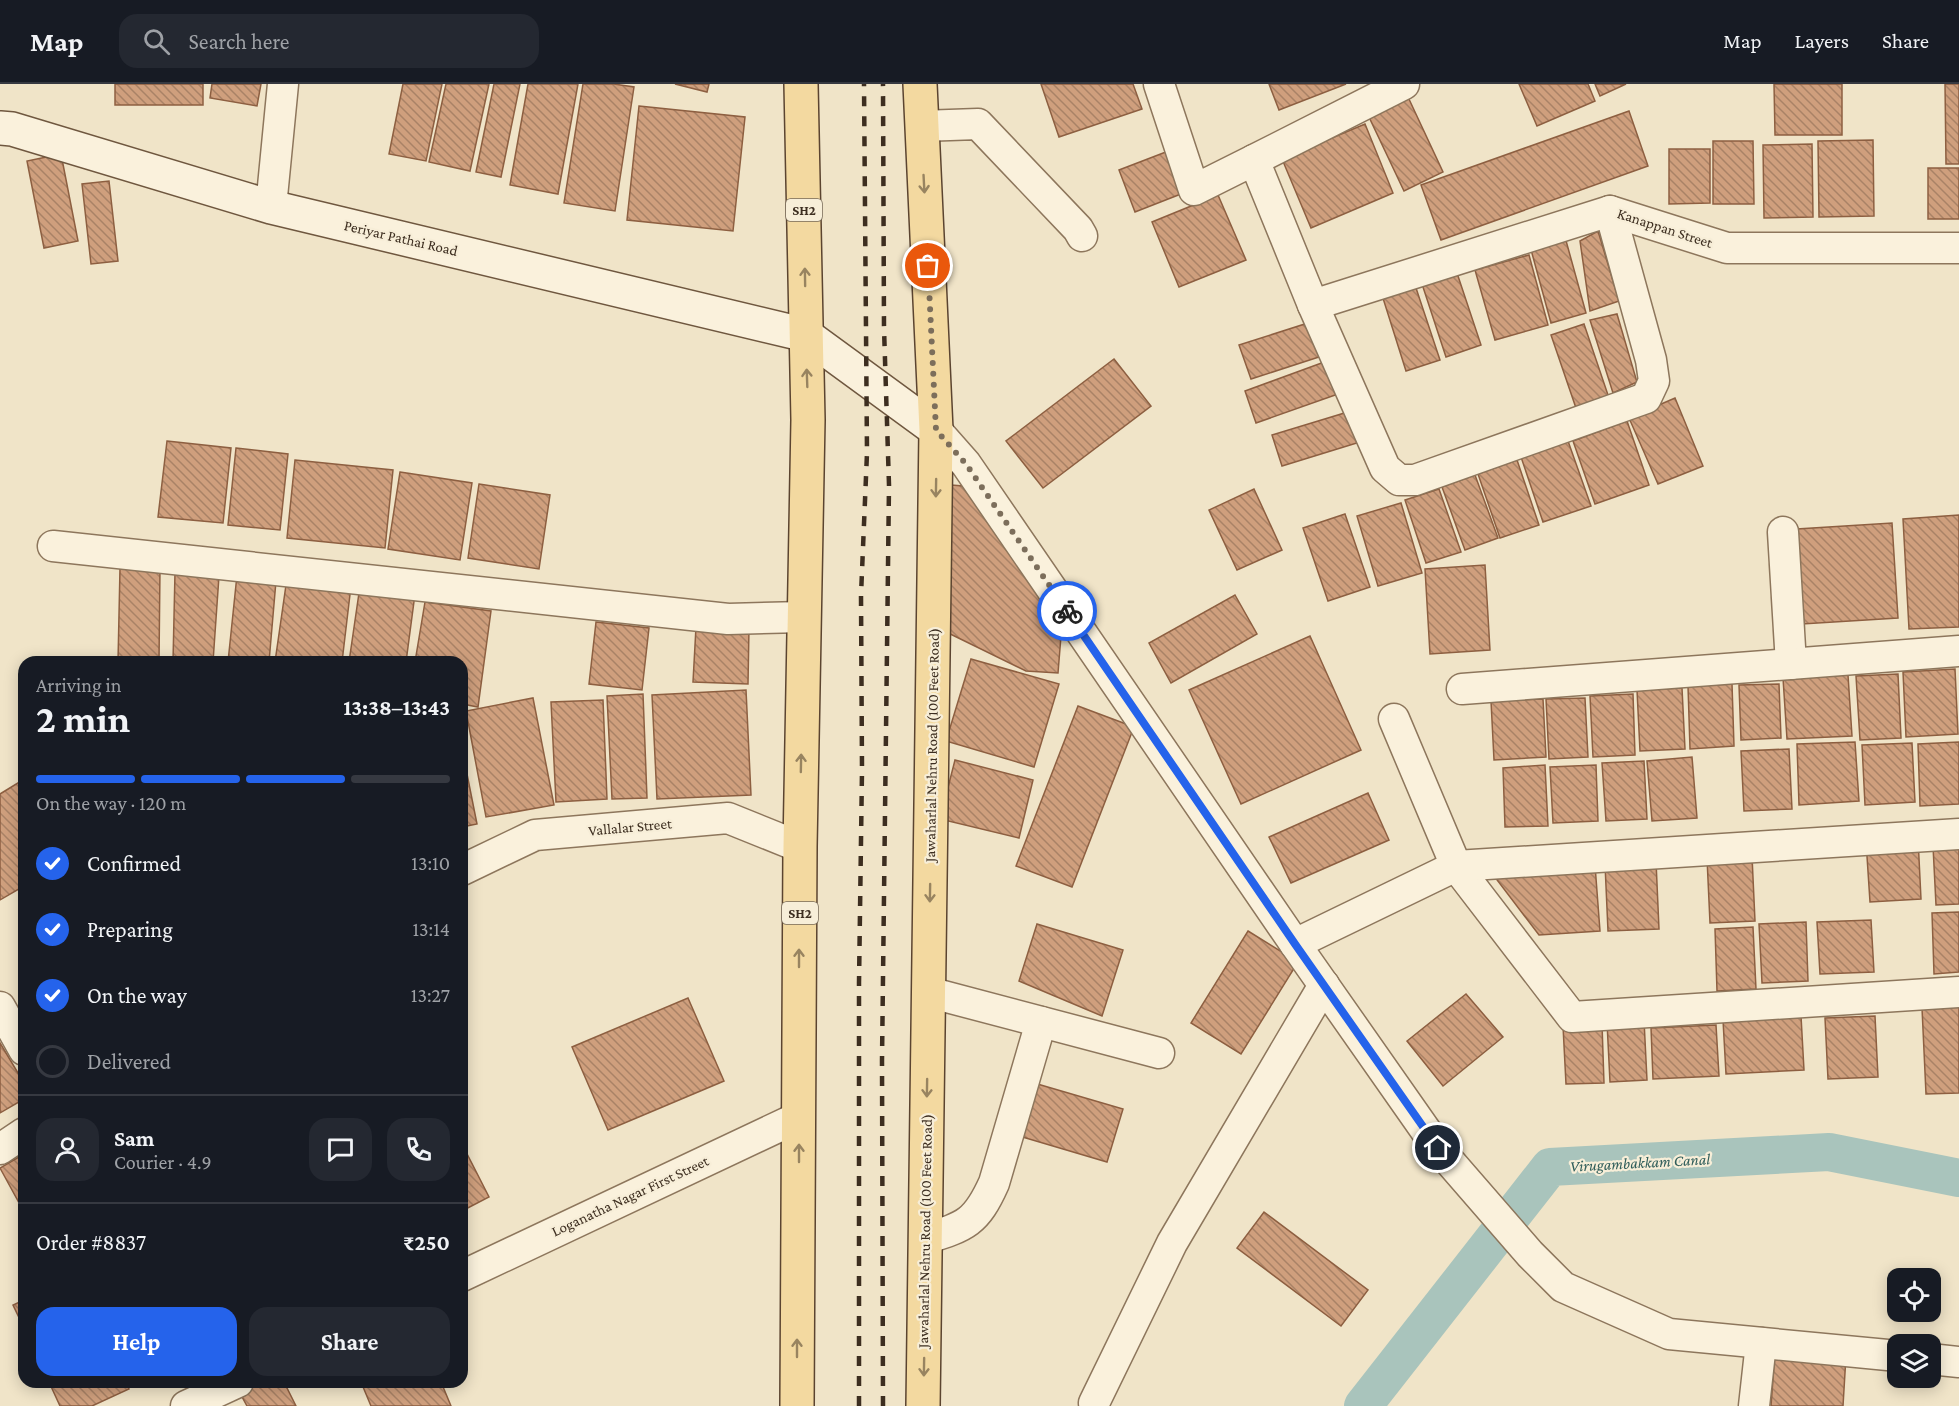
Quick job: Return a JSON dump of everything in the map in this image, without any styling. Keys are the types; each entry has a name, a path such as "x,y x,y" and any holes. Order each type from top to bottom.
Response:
{"main road":[{"name":"SH2","path":"795,1405 803,617 808,420 801,84"},
{"name":"Jawaharlal Nehru Road (100 Feet Road)","path":"920,84 936,430 923,1406"}],"street":[{"path":"272,207 283,84"},
{"path":"1159,84 1194,190 1404,84"},
{"path":"921,126 978,124 1078,229 1082,236"},
{"name":"Periyar Pathai Road","path":"0,128 12,129 272,207 806,335"},
{"path":"1254,160 1312,306 1385,468 1399,480 1415,480 1646,398 1654,381 1651,360 1610,211"},
{"name":"Kanappan Street","path":"1312,306 1610,211 1727,248 1959,248"},
{"path":"806,335 936,430 966,464 1295,944 1446,1156 1530,1254 1563,1287 1669,1334 1887,1355"},
{"path":"1783,532 1791,664"},
{"path":"53,546 728,619 765,620 803,617"},
{"path":"1462,689 1959,651"},
{"path":"1394,718 1456,866 1572,1017 1959,992"},
{"name":"Vallalar Street","path":"468,867 535,835 728,818 800,847"},
{"path":"1295,944 1456,866 1959,834"},
{"path":"1094,1403 1172,1243 1324,985"},
{"path":"928,992 1160,1053"},
{"path":"0,1007 18,1039"},
{"path":"925,1239 956,1229 973,1218 984,1205 994,1183 1041,1022"},
{"name":"Loganatha Nagar First Street","path":"468,1273 799,1117"},
{"path":"0,1149 18,1137"},
{"path":"1754,1406 1761,1343"},
{"path":"1941,1360 1959,1362"},
{"path":"186,1406 225,1388"}],"building":[{"path":"115,84 203,84 203,105 115,105"},
{"path":"212,84 261,84 257,106 210,98"},
{"path":"403,84 442,84 426,161 389,154"},
{"path":"446,84 489,84 470,171 429,162"},
{"path":"494,84 520,84 501,177 476,172"},
{"path":"528,84 578,84 558,194 510,185"},
{"path":"583,84 614,84 634,87 615,211 564,203"},
{"path":"675,84 709,84 707,92"},
{"path":"1041,84 1133,84 1142,109 1059,137"},
{"path":"1269,84 1346,84 1279,110"},
{"path":"1519,84 1588,84 1595,101 1537,126"},
{"path":"1595,84 1626,84 1600,96"},
{"path":"1774,84 1842,84 1842,135 1775,135"},
{"path":"1945,84 1959,84 1959,164 1946,164"},
{"path":"1408,97 1443,172 1404,191 1369,117"},
{"path":"639,106 745,117 733,231 627,220"},
{"path":"1629,111 1648,166 1441,240 1421,185"},
{"path":"1365,124 1393,193 1311,228 1282,159"},
{"path":"1873,140 1874,216 1819,217 1818,141"},
{"path":"1713,141 1753,141 1754,204 1713,204"},
{"path":"1812,144 1813,217 1764,218 1763,145"},
{"path":"1669,149 1710,149 1710,203 1669,204"},
{"path":"1171,150 1186,192 1135,212 1119,170"},
{"path":"61,154 78,241 44,248 27,161"},
{"path":"1928,168 1959,168 1959,219 1928,219"},
{"path":"109,181 118,261 91,264 82,184"},
{"path":"1218,195 1246,260 1179,287 1152,222"},
{"path":"1598,231 1619,301 1590,311 1580,241"},
{"path":"1565,237 1586,313 1551,323 1530,246"},
{"path":"1529,255 1548,325 1495,340 1475,270"},
{"path":"1457,273 1481,345 1446,357 1422,284"},
{"path":"1415,285 1440,360 1406,371 1382,295"},
{"path":"1617,314 1637,382 1613,393 1590,320"},
{"path":"1311,322 1322,356 1251,379 1239,345"},
{"path":"1584,324 1609,398 1576,408 1551,335"},
{"path":"1114,359 1151,406 1043,488 1006,441"},
{"path":"1327,361 1338,394 1256,423 1245,391"},
{"path":"1675,398 1703,466 1658,484 1629,418"},
{"path":"1351,411 1360,442 1282,466 1272,435"},
{"path":"1627,421 1649,485 1595,504 1573,441"},
{"path":"167,441 231,448 223,523 158,517"},
{"path":"1568,441 1591,506 1543,522 1521,457"},
{"path":"236,448 288,454 280,530 228,525"},
{"path":"295,460 393,470 385,548 287,538"},
{"path":"1517,460 1539,525 1500,538 1478,474"},
{"path":"400,472 472,483 460,560 388,549"},
{"path":"1475,475 1498,538 1465,550 1442,487"},
{"path":"479,484 550,495 539,569 468,558"},
{"path":"951,485 976,487 1061,636 1058,673 1026,671 940,629"},
{"path":"1254,489 1282,550 1237,570 1209,510"},
{"path":"1439,489 1461,552 1426,563 1405,500"},
{"path":"1401,503 1422,573 1378,586 1357,516"},
{"path":"1345,514 1370,587 1328,601 1303,528"},
{"path":"1959,515 1959,627 1909,629 1903,519"},
{"path":"1892,523 1898,618 1802,624 1797,529"},
{"path":"1485,565 1490,650 1430,654 1425,569"},
{"path":"120,568 160,569 159,656 118,656"},
{"path":"175,572 219,576 213,656 173,656"},
{"path":"237,575 276,581 270,656 229,656"},
{"path":"287,578 351,586 343,656 276,656"},
{"path":"360,586 415,594 407,656 350,656"},
{"path":"1235,595 1257,634 1171,683 1149,643"},
{"path":"425,602 491,611 478,707 468,705 468,656 416,656"},
{"path":"596,622 649,628 642,690 589,684"},
{"path":"696,627 749,628 748,684 693,682"},
{"path":"1310,636 1361,750 1241,804 1189,690"},
{"path":"971,659 1059,684 1034,767 946,741"},
{"path":"1955,669 1958,734 1906,737 1903,672"},
{"path":"1898,674 1901,738 1860,740 1856,676"},
{"path":"1848,675 1852,736 1787,739 1783,678"},
{"path":"1732,684 1734,746 1690,749 1688,686"},
{"path":"1779,684 1781,738 1741,740 1739,685"},
{"path":"1682,688 1685,749 1640,751 1637,690"},
{"path":"746,690 751,795 657,799 652,695"},
{"path":"643,694 647,798 612,799 607,696"},
{"path":"1633,694 1635,755 1593,757 1590,696"},
{"path":"533,698 554,805 486,817 468,722 468,711"},
{"path":"1585,698 1588,757 1549,759 1546,699"},
{"path":"1543,699 1546,757 1494,760 1491,701"},
{"path":"603,700 607,799 556,802 551,702"},
{"path":"1078,706 1134,727 1072,887 1016,866"},
{"path":"1855,742 1859,801 1799,805 1797,744"},
{"path":"1959,742 1959,804 1920,806 1918,744"},
{"path":"1912,743 1915,802 1865,805 1862,745"},
{"path":"1789,749 1792,809 1744,811 1741,751"},
{"path":"1692,757 1697,818 1652,821 1647,761"},
{"path":"955,760 1033,780 1019,838 940,819"},
{"path":"1644,761 1647,819 1606,821 1602,763"},
{"path":"1545,765 1548,826 1505,827 1503,768"},
{"path":"1596,765 1598,821 1553,823 1550,767"},
{"path":"468,779 477,824 468,826"},
{"path":"18,783 18,890 0,900 0,794"},
{"path":"1368,793 1389,840 1291,883 1269,837"},
{"path":"1918,838 1921,899 1870,902 1866,841"},
{"path":"1959,845 1959,904 1936,905 1933,846"},
{"path":"1752,856 1755,921 1710,923 1707,858"},
{"path":"1656,861 1659,929 1608,931 1605,864"},
{"path":"1595,865 1600,931 1539,935 1491,872"},
{"path":"1959,912 1959,972 1934,974 1932,913"},
{"path":"1871,920 1874,972 1820,974 1817,922"},
{"path":"1806,922 1808,981 1762,983 1759,924"},
{"path":"1037,924 1123,950 1102,1016 1019,981"},
{"path":"1753,927 1756,989 1717,991 1715,929"},
{"path":"1248,931 1298,962 1241,1054 1191,1023"},
{"path":"1466,994 1503,1037 1443,1086 1407,1041"},
{"path":"688,998 724,1081 608,1130 572,1047"},
{"path":"1959,1006 1959,1093 1926,1094 1922,1008"},
{"path":"1801,1016 1804,1070 1726,1074 1723,1020"},
{"path":"1875,1016 1878,1077 1828,1079 1825,1018"},
{"path":"1644,1020 1647,1080 1610,1082 1607,1022"},
{"path":"1602,1024 1604,1083 1566,1084 1563,1026"},
{"path":"1716,1025 1719,1076 1653,1079 1651,1028"},
{"path":"0,1043 18,1073 18,1102 0,1113"},
{"path":"1034,1083 1123,1109 1107,1162 1019,1136"},
{"path":"468,1156 489,1197 468,1208"},
{"path":"18,1158 18,1201 0,1168"},
{"path":"1264,1212 1368,1290 1341,1326 1237,1248"},
{"path":"18,1303 18,1315 13,1305"},
{"path":"1775,1351 1846,1356 1843,1406 1771,1406"},
{"path":"52,1388 129,1389 92,1406 60,1406"},
{"path":"251,1388 287,1388 296,1406 247,1406 240,1393"},
{"path":"364,1388 444,1388 451,1406 371,1406"}],"waterway":[{"name":"Virugambakkam Canal","path":"1363,1406 1550,1167 1829,1152 1959,1178"}],"railway":[{"path":"859,1406 861,595 867,453 864,84"},
{"path":"883,84 884,328 889,485 882,1060 883,1406"}],"way so far":[{"path":"928,266 936,430 966,464 1067,611"}],"route":[{"path":"1067,611 1438,1148"}]}
